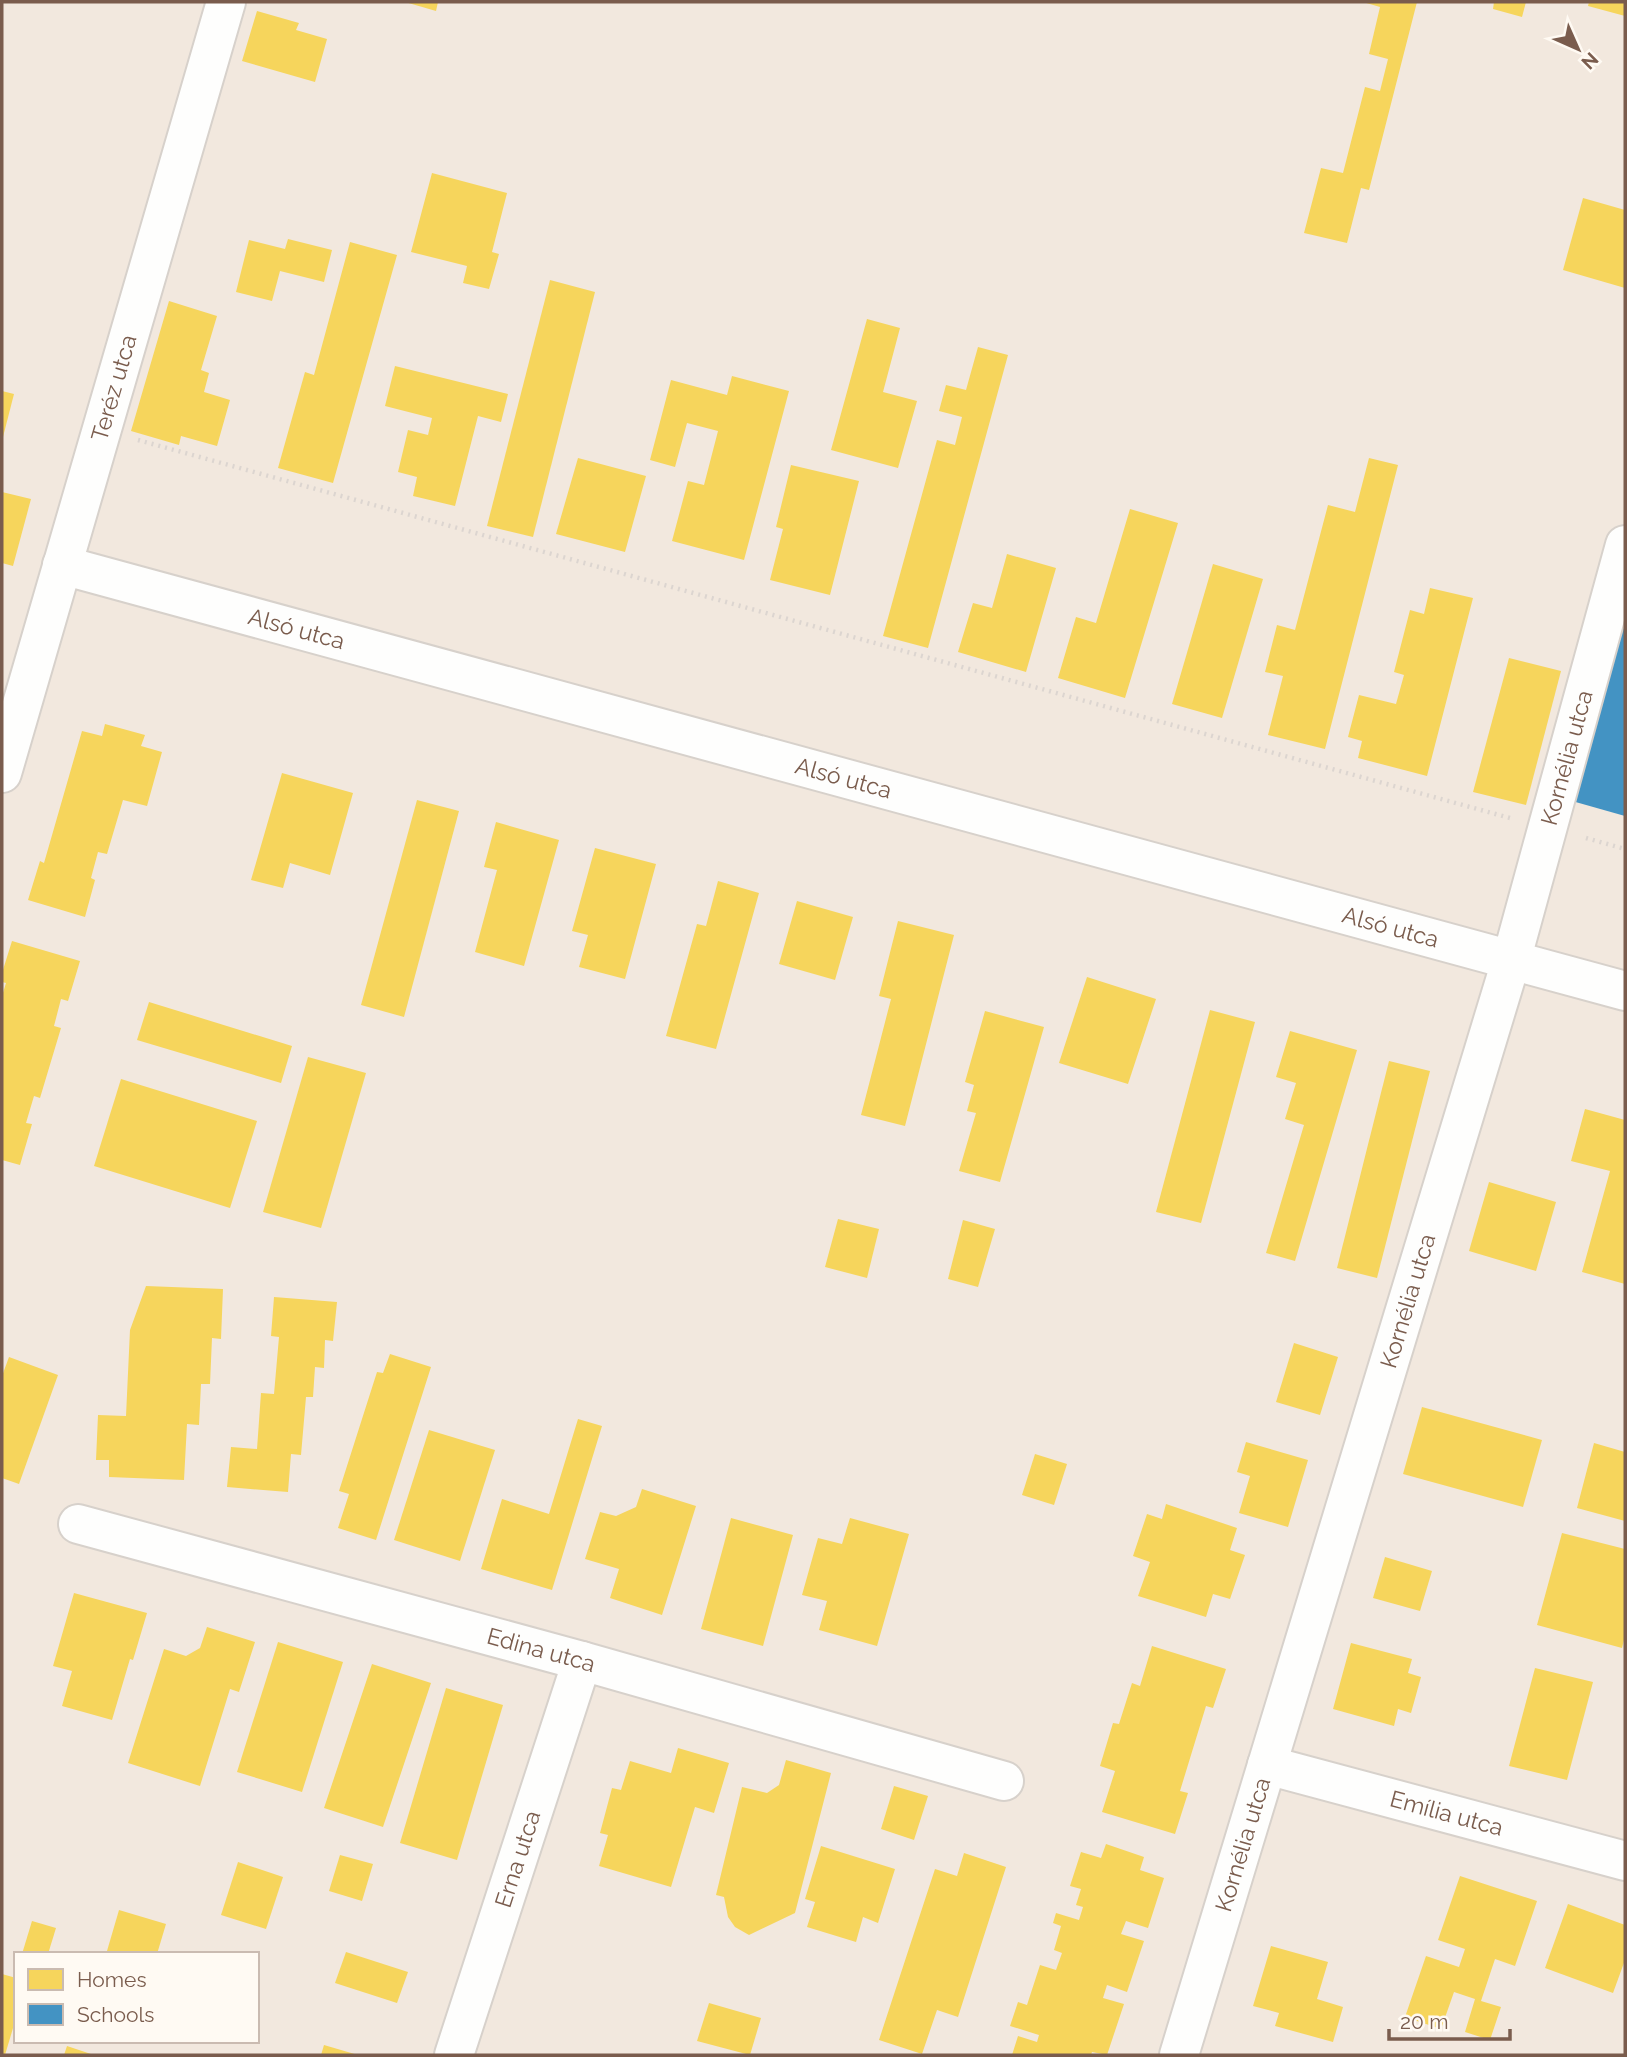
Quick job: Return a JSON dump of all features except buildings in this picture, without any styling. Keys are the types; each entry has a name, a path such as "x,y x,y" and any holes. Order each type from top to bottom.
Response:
{"street":[{"name":"Teréz utca","path":"2,773 226,2"},
{"name":"Kornélia utca","path":"1179,2055 1511,961 1625,545"},
{"name":"Alsó utca","path":"62,565 1625,991"},
{"name":"Edina utca","path":"78,1524 582,1661 1004,1781"},
{"name":"Erna utca","path":"454,2055 582,1661"},
{"name":"Emília utca","path":"1267,1765 1625,1861"}],"path":[{"path":"103,430 1625,849"}],"shaded area":[{"path":"2,2 1625,2 1625,2055 2,2055"}]}
